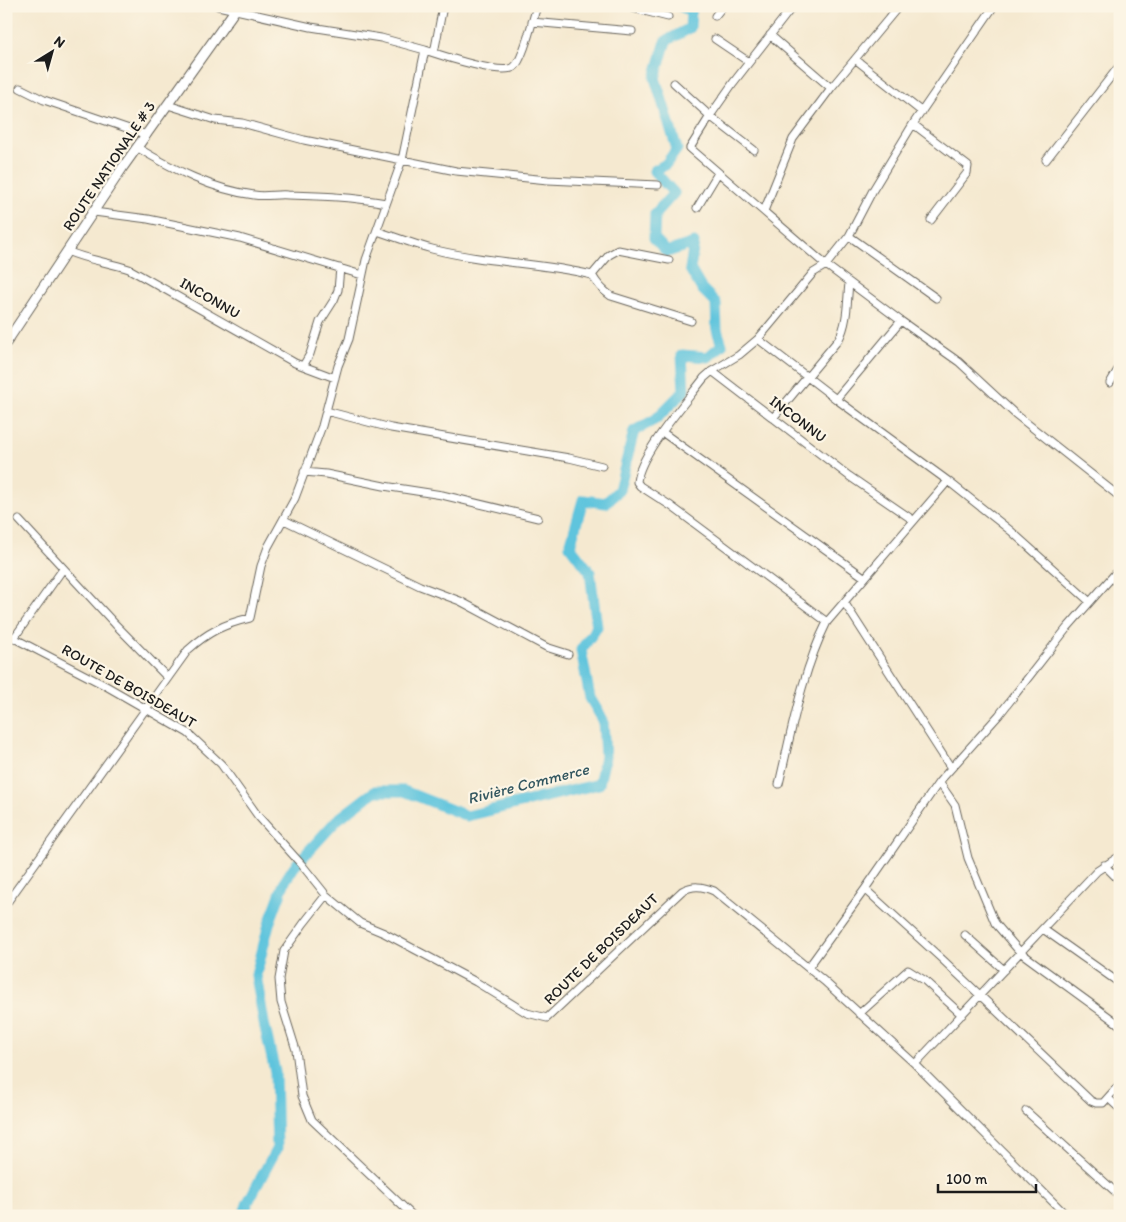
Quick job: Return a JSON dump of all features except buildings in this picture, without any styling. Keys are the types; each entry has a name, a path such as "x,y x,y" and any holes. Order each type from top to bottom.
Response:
{"main road":[{"name":"ROUTE NATIONALE # 3","path":"6,343 138,148 237,8"}],"street":[{"path":"218,6 237,8 311,27 381,38 478,66 507,71 516,67 537,6"},
{"path":"434,53 443,6"},
{"path":"624,6 668,17"},
{"path":"715,16 723,6"},
{"path":"792,6 710,116 690,148 826,265 959,362 1014,413 1120,497"},
{"path":"764,211 793,139 854,59 899,6"},
{"path":"827,622 671,506 640,486 637,482 638,474 662,432 704,378 739,355 758,339 814,273 826,265 849,236 873,190 913,124 994,6"},
{"path":"532,22 632,31"},
{"path":"770,35 831,88"},
{"path":"715,39 749,62"},
{"path":"6,904 188,650 204,636 228,623 250,618 261,566 268,547 295,498 326,412 335,378 349,339 366,260 402,160 425,50"},
{"path":"854,59 922,112"},
{"path":"1046,160 1120,65"},
{"path":"674,83 710,116 754,150"},
{"path":"20,88 44,100 148,135"},
{"path":"168,105 215,120 242,123 304,140 456,171 548,180 658,184"},
{"path":"913,124 968,166 967,173 931,220"},
{"path":"138,148 200,180 240,193 264,196 286,194 339,196 386,204"},
{"path":"696,208 718,174"},
{"path":"94,212 148,219 240,238 362,275"},
{"path":"377,231 432,249 592,275 599,286 611,296 692,321"},
{"path":"849,236 936,298"},
{"path":"592,275 609,255 618,250 669,260"},
{"name":"INCONNU","path":"68,251 84,258 122,266 144,276 295,363 335,378"},
{"path":"303,366 310,354 320,322 338,290 340,268"},
{"path":"773,418 808,378 843,332 849,283"},
{"path":"836,399 901,321"},
{"path":"758,339 948,481 1011,531 1090,602"},
{"path":"1110,383 1120,366"},
{"name":"INCONNU","path":"712,371 849,476 913,520"},
{"path":"326,412 391,428 568,458 602,466"},
{"path":"662,432 864,578"},
{"path":"304,472 326,474 378,485 442,495 538,518"},
{"path":"779,784 807,670 814,647 827,622 948,481"},
{"path":"19,520 168,678"},
{"path":"284,520 420,586 460,601 546,648 568,654"},
{"path":"808,968 939,782 1000,715 1067,628 1120,568"},
{"path":"14,638 64,569"},
{"path":"844,602 950,768"},
{"name":"ROUTE DE BOISDEAUT","path":"6,634 106,686 188,733 221,764 258,816 302,865 326,896 360,923 384,933 476,982 527,1013 547,1018 658,912 682,892 700,886 714,892 808,968 915,1064 1066,1216"},
{"path":"939,782 955,805 968,858 995,923 1020,952 1120,1025"},
{"path":"915,1064 1104,865 1120,856"},
{"path":"1104,865 1120,881"},
{"path":"865,889 1092,1101 1104,1103 1120,1084"},
{"path":"326,896 304,922 284,951 278,979 281,1002 296,1050 302,1096 312,1120 413,1216"},
{"path":"1043,929 1118,982 1120,980"},
{"path":"965,935 1004,970"},
{"path":"859,1014 908,970 924,980 962,1014"},
{"path":"1108,1098 1120,1109"},
{"path":"1026,1111 1120,1196"},
{"path":"1116,1216 1120,1211"}],"waterway":[{"name":"Rivière Commerce","path":"243,1216 248,1202 277,1148 275,1072 256,975 269,924 285,881 294,867 337,820 375,791 404,791 467,816 599,784 605,757 603,720 590,698 581,650 597,627 590,572 570,546 583,500 606,503 619,490 634,431 656,419 684,391 682,355 708,357 722,345 717,330 716,303 701,288 690,269 694,243 667,252 654,238 655,214 674,193 654,171 666,164 677,149 655,78 666,41 690,28 691,11 680,6"}]}
